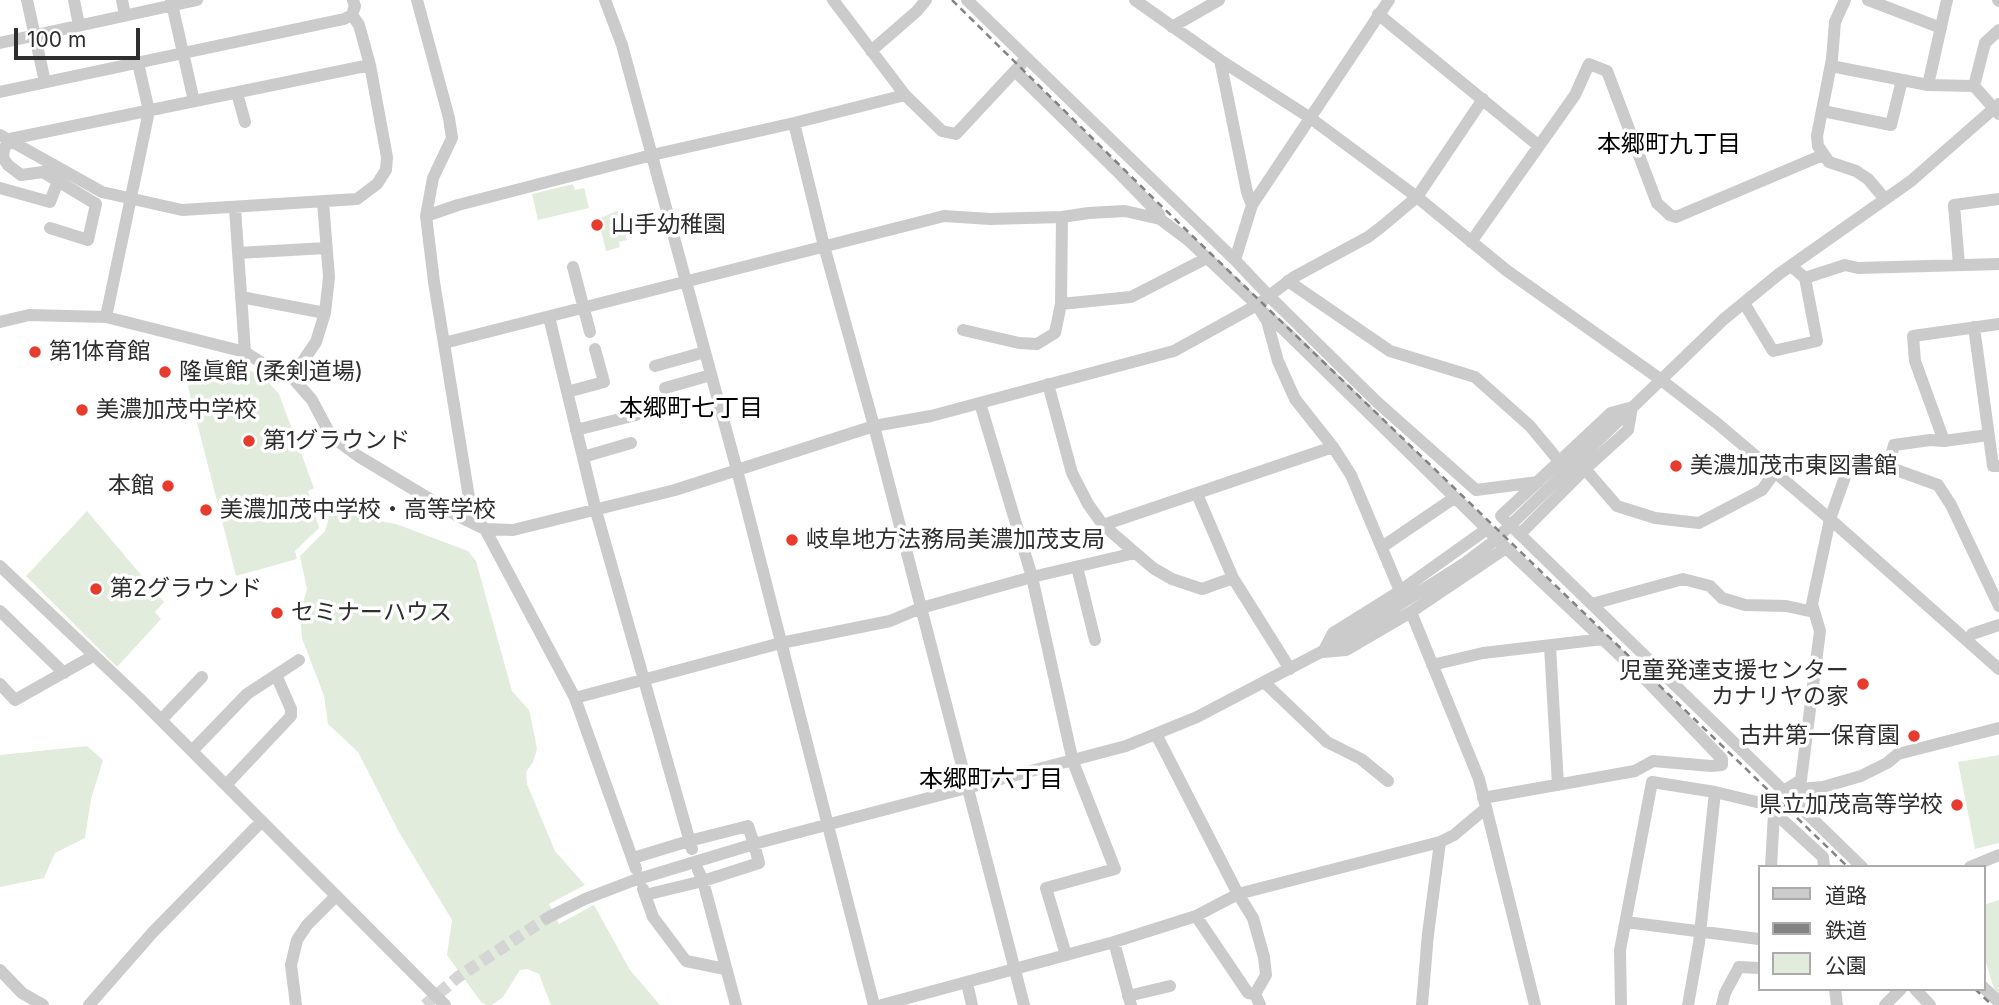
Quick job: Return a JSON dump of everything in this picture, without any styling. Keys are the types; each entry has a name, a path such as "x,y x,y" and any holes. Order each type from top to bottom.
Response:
{"street":[{"path":"27,0 46,82"},
{"path":"74,0 79,24"},
{"path":"121,0 125,15"},
{"path":"0,43 172,3 197,0"},
{"path":"0,92 344,19 352,15 354,0"},
{"path":"417,0 452,138 433,178 426,216 472,516 485,529 575,698 634,863 748,827 759,863 643,890 653,916 686,961 693,965 726,969"},
{"path":"605,0 622,45 737,470 874,1005"},
{"path":"833,0 905,95 942,131 956,134 1026,59"},
{"path":"871,51 926,0"},
{"path":"967,0 1377,402 1476,489 1538,482"},
{"path":"1135,0 1220,60 1309,117 1417,197 1506,271 1660,379 1830,519 1999,669"},
{"path":"1172,27 1219,0"},
{"path":"1235,260 1252,205 1388,0"},
{"path":"1845,0 1835,22 1817,136 1818,146 1829,162 1856,171 1868,179 1885,199"},
{"path":"1868,0 1941,28"},
{"path":"1928,85 1947,0"},
{"path":"172,3 194,101"},
{"path":"1378,14 1539,146"},
{"path":"5,137 102,192 182,210 357,199 377,184 386,170 387,157 370,65 359,25 352,15"},
{"path":"1974,86 1985,43 1999,30"},
{"path":"1220,60 1252,205"},
{"path":"106,317 149,111 138,63"},
{"path":"1471,242 1575,95 1589,64 1607,71 1657,203 1670,215 1676,217 1823,155"},
{"path":"5,137 149,111 370,65"},
{"path":"1830,66 1928,85 1974,86 1997,108 1911,181 1791,266 1744,303 1632,407 1611,413 1501,516 1860,865"},
{"path":"1014,71 1104,158 1160,219"},
{"path":"1823,111 1891,125 1902,80"},
{"path":"237,93 245,122"},
{"path":"426,216 458,205 652,155 905,95"},
{"path":"0,322 29,315 106,317 245,352 292,377 313,400 331,436 342,445 458,516 485,529 513,530 675,490 874,426 931,416 1174,351 1259,308 1269,296 1291,279 1368,237 1417,197 1483,99"},
{"path":"794,123 1024,1005"},
{"path":"5,137 3,159 8,165 21,174 43,173 96,204 88,240 50,228"},
{"path":"0,188 50,202 58,181"},
{"path":"1959,265 1954,205 1999,199"},
{"path":"292,377 316,342 326,313 329,277 323,202"},
{"path":"235,208 245,352"},
{"path":"444,343 944,216 990,219 1062,217 1125,211 1160,219 1207,258 1301,346 1454,498 1603,639 1722,759 1722,765 1711,766 1653,761 1635,771 1558,785 1484,804 1454,835 1440,842 1238,894 1196,916 1114,942 882,1005"},
{"path":"963,330 1019,343 1037,344 1055,333 1061,304 1062,217"},
{"path":"238,253 326,248"},
{"path":"1061,304 1131,297 1207,258"},
{"path":"1805,278 1845,265 1858,268 1999,264"},
{"path":"1744,303 1773,351 1817,341 1805,278 1791,266"},
{"path":"573,267 590,332"},
{"path":"1291,279 1390,351 1475,377 1530,426 1559,461"},
{"path":"242,298 326,313"},
{"path":"1259,308 1267,321 1278,361 1294,399 1333,447 1351,475 1400,591"},
{"path":"549,317 596,511 691,845"},
{"path":"1944,441 1915,361 1913,336 1999,324"},
{"path":"1974,327 1993,466 1999,466"},
{"path":"567,392 604,383 595,349"},
{"path":"655,366 705,352"},
{"path":"665,388 711,375"},
{"path":"1048,384 1072,473 1079,490 1103,525 1153,568 1172,579 1202,589 1233,578"},
{"path":"980,403 1032,577 1073,762 1115,869 1046,888 1066,955"},
{"path":"547,918 632,881 754,844 1073,762 1126,746 1197,718 1323,652 1465,563 1628,430 1632,407"},
{"path":"576,430 636,415"},
{"path":"1888,467 1894,445 1988,435"},
{"path":"583,457 631,443"},
{"path":"1103,525 1333,447"},
{"path":"1785,790 1801,780 1820,631 1812,604 1830,519 1850,463 1888,467 1938,485 1951,505 1999,606"},
{"path":"1581,466 1617,506 1655,518 1699,523 1762,490 1775,472"},
{"path":"1520,534 1581,466"},
{"path":"1197,494 1233,578 1290,668"},
{"path":"1382,547 1454,498"},
{"path":"1323,652 1333,633 1400,591 1487,528"},
{"path":"1323,652 1346,650 1411,612 1506,548"},
{"path":"575,698 781,643 890,621 921,608 1032,577 1135,553"},
{"path":"0,566 161,720 445,1005"},
{"path":"1077,567 1095,640"},
{"path":"1592,604 1683,579 1710,586 1722,598 1745,605 1786,606 1814,612"},
{"path":"0,611 64,673"},
{"path":"1411,612 1479,779 1535,1005"},
{"path":"1968,639 1972,634 1999,625"},
{"path":"1432,665 1483,653 1603,639"},
{"path":"1550,646 1558,785"},
{"path":"0,684 15,700 93,656"},
{"path":"192,751 247,694 299,660"},
{"path":"226,785 291,716 291,709 276,675"},
{"path":"161,720 202,677"},
{"path":"1265,683 1327,742 1361,759 1388,781"},
{"path":"1785,790 1823,787 1861,776 1888,763 1898,754 1999,728"},
{"path":"1156,734 1253,918 1266,975 1258,1000 1248,993 1196,916"},
{"path":"1621,1005 1620,950 1652,782 1715,792 1765,804 1823,862"},
{"path":"1688,1005 1700,930 1715,792"},
{"path":"1771,865 1774,813"},
{"path":"89,1005 153,932 262,821"},
{"path":"1422,1005 1440,842"},
{"path":"1975,865 1999,855"},
{"path":"700,875 736,1005"},
{"path":"296,1005 291,965 297,940 307,925 335,897"},
{"path":"1626,922 1758,939"},
{"path":"1114,942 1130,1000 1170,986"},
{"path":"1722,1005 1725,993 1739,967 1758,968"},
{"path":"0,970 22,993 43,1005"},
{"path":"967,983 972,1005"},
{"path":"1985,989 1999,1002"},
{"path":"1885,1005 1898,991"},
{"path":"1917,991 1930,1005"}],"green space":[{"path":"573,184 575,190 584,188 589,208 538,220 532,194"},
{"path":"619,210 627,240 619,242 620,247 606,251 598,219"},
{"name":"第1グラウンド","path":"212,357 262,375 279,394 314,488 308,491 319,528 295,551 297,559 236,576 188,387 193,369 201,361"},
{"path":"346,510 374,515 384,522 468,551 476,561 512,691 529,710 532,723 537,749 526,772 527,784 555,851 585,885 549,904 559,924 594,905 630,970 660,1005 551,1005 539,974 527,969 520,970 503,997 492,1005 486,1005 447,955 452,920 399,832 358,752 328,724 324,696 302,638 300,613 307,589 300,556 325,531 330,514"},
{"name":"第2グラウンド","path":"87,511 164,602 155,612 161,619 117,667 26,576"},
{"path":"87,746 103,760 91,799 85,838 55,853 44,878 0,887 0,755"},
{"path":"1999,755 1999,843 1975,849 1958,762"},
{"path":"1999,900 1999,994 1994,989 1985,960 1985,904"}],"tunnel":[{"path":"425,1005 458,977 547,918"}],"railway":[{"path":"952,0 1152,197 1846,865"},
{"path":"1977,991 1992,1005"}],"place":[{"name":"山手幼稚園","path":"597,225"},
{"name":"第1体育館","path":"35,352"},
{"name":"隆眞館 (柔剣道場)","path":"165,372"},
{"name":"美濃加茂中学校","path":"82,410"},
{"name":"第1グラウンド","path":"249,441"},
{"name":"美濃加茂市東図書館","path":"1676,466"},
{"name":"本館","path":"168,486"},
{"name":"美濃加茂中学校・高等学校","path":"206,510"},
{"name":"岐阜地方法務局美濃加茂支局","path":"792,540"},
{"name":"第2グラウンド","path":"96,589"},
{"name":"セミナーハウス","path":"277,613"},
{"name":"児童発達支援センター カナリヤの家","path":"1863,684"},
{"name":"古井第一保育園","path":"1914,736"},
{"name":"県立加茂高等学校","path":"1957,805"}],"district":[{"name":"本郷町九丁目","path":"1669,145"},
{"name":"本郷町七丁目","path":"691,409"},
{"name":"本郷町六丁目","path":"991,780"}]}
